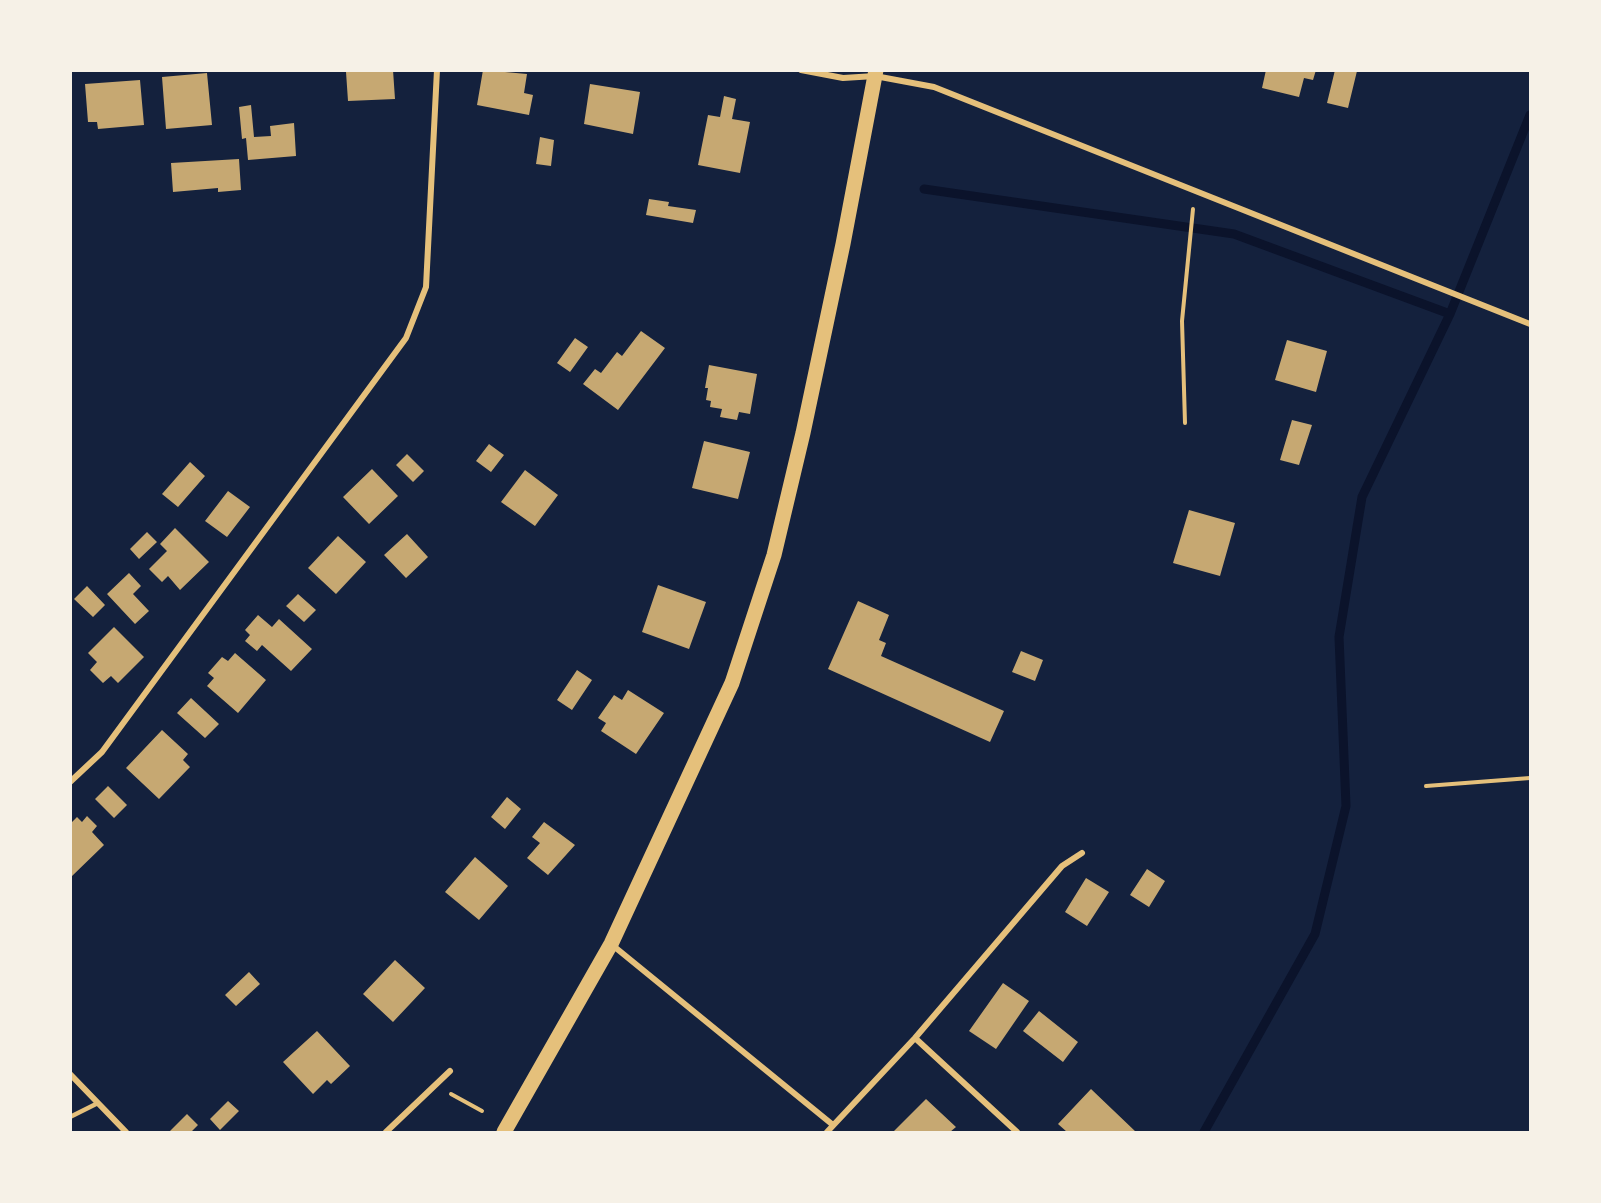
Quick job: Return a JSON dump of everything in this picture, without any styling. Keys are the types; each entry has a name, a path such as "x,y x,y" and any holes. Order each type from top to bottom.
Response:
{"main road":[{"path":"504,1132 611,944 732,683 774,555 843,244 875,73"}],"street":[{"path":"70,782 102,752 406,338 426,287 437,70"},
{"path":"801,70 843,78 875,73 934,87 1530,324"},
{"path":"827,1132 915,1038 1062,866 1082,853"},
{"path":"611,944 833,1125"},
{"path":"915,1038 1017,1132"},
{"path":"386,1132 450,1071"},
{"path":"70,1074 126,1132"}],"lane":[{"path":"70,1117 98,1103"}],"path":[{"path":"1185,423 1182,321 1187,250 1196,190"},
{"path":"1426,786 1530,778"},
{"path":"435,1086 483,1111"}],"building":[{"path":"393,70 395,99 348,101 346,72"},
{"path":"483,70 527,74 524,93 533,95 529,115 477,105"},
{"path":"1266,70 1316,70 1313,80 1304,78 1299,97 1262,88"},
{"path":"1335,70 1357,71 1348,108 1327,103"},
{"path":"207,73 212,125 166,129 162,77"},
{"path":"140,80 144,125 98,129 97,122 88,122 85,84"},
{"path":"590,84 640,92 633,134 584,124"},
{"path":"724,96 736,99 732,119 750,122 740,173 698,165 708,115 720,117"},
{"path":"251,105 254,137 271,136 270,126 294,123 296,156 248,160 246,138 242,139 239,107"},
{"path":"540,137 554,140 551,166 536,164"},
{"path":"239,159 241,190 218,192 218,188 173,192 171,163"},
{"path":"649,199 669,202 668,206 696,210 693,223 646,215"},
{"path":"641,331 665,348 618,410 583,384 595,369 601,373 617,352 622,356"},
{"path":"575,338 588,347 570,372 557,363"},
{"path":"1287,340 1327,351 1316,392 1275,380"},
{"path":"709,365 757,374 750,414 739,412 737,420 720,417 722,409 710,407 711,401 706,400 708,388 705,388"},
{"path":"1292,420 1312,425 1299,465 1280,460"},
{"path":"704,441 750,452 738,499 692,488"},
{"path":"489,444 504,455 491,472 476,461"},
{"path":"407,454 424,471 413,482 396,465"},
{"path":"190,462 205,476 178,507 162,494"},
{"path":"372,469 398,496 369,524 343,497"},
{"path":"525,470 558,495 535,526 501,502"},
{"path":"228,491 250,507 227,537 205,521"},
{"path":"1189,510 1235,523 1220,576 1173,563"},
{"path":"175,528 209,562 180,590 168,576 162,582 149,569 167,551 160,544"},
{"path":"147,532 157,542 139,559 130,549"},
{"path":"407,534 428,557 406,578 384,555"},
{"path":"338,536 366,562 336,594 308,568"},
{"path":"129,573 141,586 133,594 149,611 135,624 107,594"},
{"path":"658,585 706,602 689,649 642,632"},
{"path":"87,586 105,605 93,617 74,599"},
{"path":"298,594 316,610 304,622 286,606"},
{"path":"858,601 889,615 879,640 886,643 881,656 1004,711 990,742 828,669"},
{"path":"258,615 272,627 279,619 312,649 291,671 262,645 257,651 245,641 250,635 245,630"},
{"path":"114,627 144,657 118,683 111,676 103,683 90,670 97,662 88,653"},
{"path":"1021,651 1043,660 1035,681 1012,672"},
{"path":"235,653 266,680 238,713 207,686 214,678 208,673 222,657 228,661"},
{"path":"577,670 592,680 572,710 557,700"},
{"path":"628,690 664,713 636,754 601,731 606,723 598,718 614,695 622,700"},
{"path":"191,698 219,724 205,738 177,713"},
{"path":"162,730 188,754 183,760 190,767 159,799 126,768"},
{"path":"108,786 127,805 114,818 95,799"},
{"path":"507,797 521,809 505,829 491,817"},
{"path":"87,816 97,826 92,832 104,845 70,878 70,824 77,817 82,822"},
{"path":"544,822 575,845 548,875 527,858 540,843 532,837"},
{"path":"475,857 508,886 479,920 445,892"},
{"path":"1147,869 1165,881 1149,907 1130,895"},
{"path":"1086,878 1109,892 1087,926 1065,912"},
{"path":"395,960 425,988 393,1022 363,994"},
{"path":"249,972 260,984 236,1006 225,995"},
{"path":"1003,983 1029,1001 996,1049 969,1031"},
{"path":"1039,1011 1078,1042 1063,1062 1023,1031"},
{"path":"317,1031 350,1066 331,1084 327,1080 313,1094 283,1062"},
{"path":"1091,1089 1136,1132 1067,1132 1058,1124"},
{"path":"926,1099 956,1127 950,1132 893,1132"},
{"path":"228,1101 239,1111 220,1130 210,1119"},
{"path":"187,1114 198,1125 191,1132 169,1132"}],"waterway":[{"path":"1204,1132 1315,934 1346,806 1339,637 1362,497 1450,314 1530,115"},
{"path":"924,189 1234,234 1450,314"}]}
